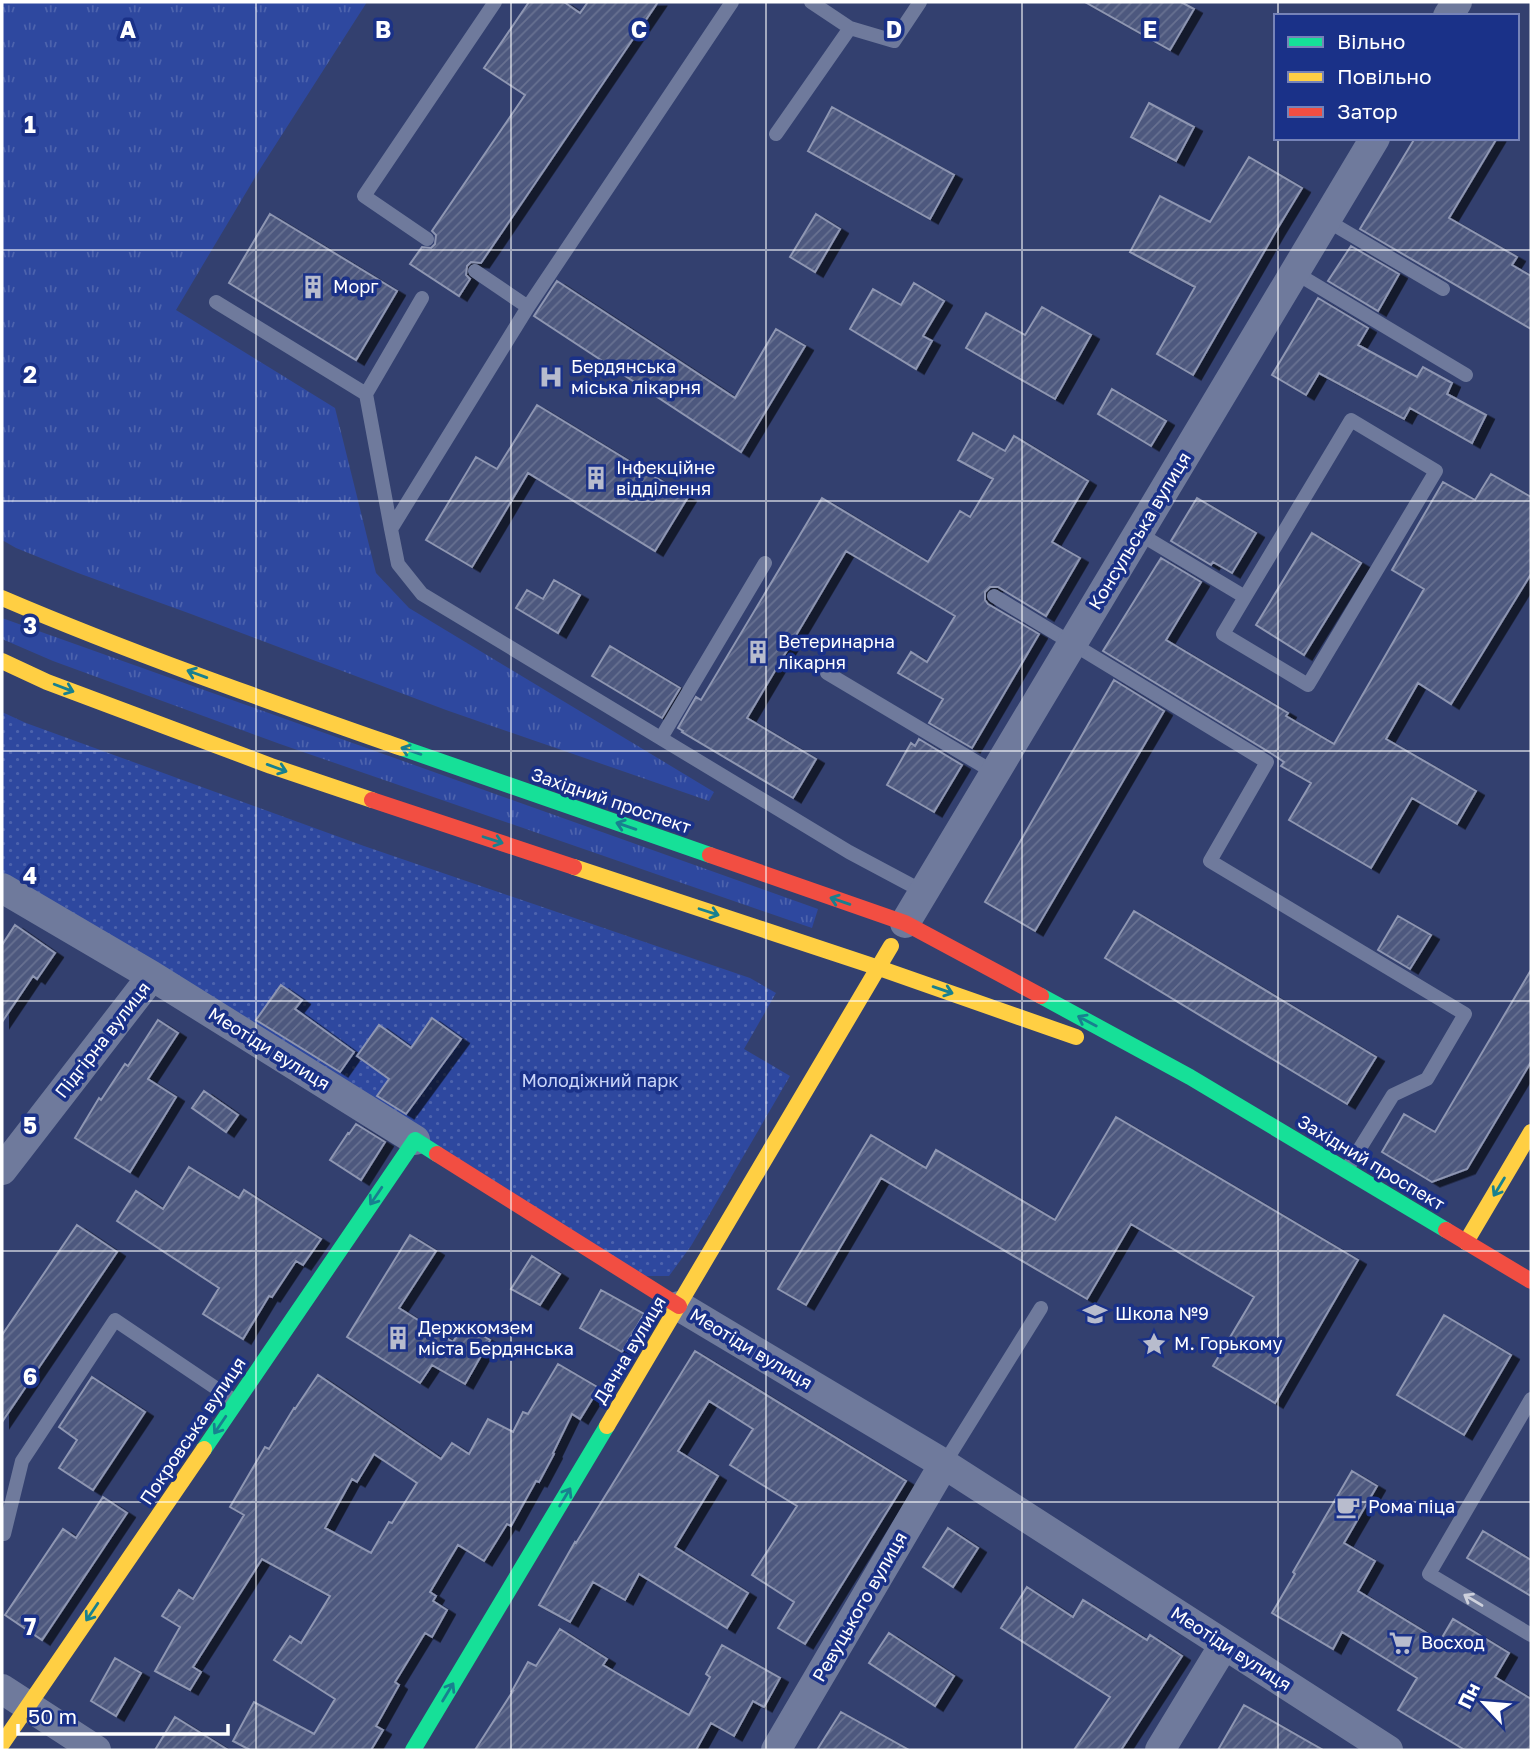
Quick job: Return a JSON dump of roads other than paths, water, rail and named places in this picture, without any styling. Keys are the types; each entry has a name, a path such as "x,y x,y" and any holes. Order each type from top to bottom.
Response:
{"main road":[{"name":"Західний проспект","path":"2,598 68,626 291,709 905,923 1190,1077 1531,1281"},
{"name":"Західний проспект","path":"2,661 47,682 284,771 878,968 1190,1077"},
{"name":"Дачна вулиця","path":"413,1750 905,923"},
{"path":"1466,1242 1531,1132"},
{"name":"Меотіди вулиця","path":"415,1140 679,1306"},
{"name":"Покровська вулиця","path":"2,1744 415,1140"}],"street":[{"name":"Консульська вулиця","path":"905,923 1374,140"},
{"name":"Меотіди вулиця","path":"2,888 152,976 415,1140"},
{"name":"Підгірна вулиця","path":"2,1170 152,976"},
{"name":"Меотіди вулиця","path":"679,1306 944,1464 1388,1750"},
{"name":"Ревуцького вулиця","path":"776,1750 944,1464"},
{"path":"1160,1750 1224,1645"},
{"path":"2,1689 96,1750"}],"lane":[{"path":"427,239 364,196 495,2"},
{"path":"391,529 528,307 732,2"},
{"path":"811,2 850,29 894,41 920,2"},
{"path":"776,134 850,29"},
{"path":"1326,220 1443,289"},
{"path":"475,271 528,307"},
{"path":"1294,272 1466,375"},
{"path":"422,298 366,394 398,564 422,594 849,852 924,892"},
{"path":"216,302 366,394"},
{"path":"1351,420 1436,471 1308,685 1223,634 1245,597 1351,420"},
{"path":"1138,533 1245,597"},
{"path":"661,738 765,563"},
{"path":"993,596 1267,762 1210,860 1465,1014 1426,1079 1393,1095 1346,1170"},
{"path":"827,673 995,773"},
{"path":"944,1464 1041,1308"},
{"path":"4,1534 22,1461 115,1320 236,1402"},
{"path":"1531,1399 1429,1574 1531,1635"}],"place":[{"name":"Морг","path":"313,287"},
{"name":"Бердянська міська лікарня","path":"551,377"},
{"name":"Інфекційне відділення","path":"596,478"},
{"name":"Ветеринарна лікарня","path":"758,652"},
{"name":"Школа №9","path":"1095,1314"},
{"name":"Держкомзем міста Бердянська","path":"398,1338"},
{"name":"М. Горькому","path":"1154,1344"},
{"name":"Рома піца","path":"1348,1507"},
{"name":"Восход","path":"1401,1643"}],"park label":[{"name":"Молодіжний парк","path":"600,1081"}]}
